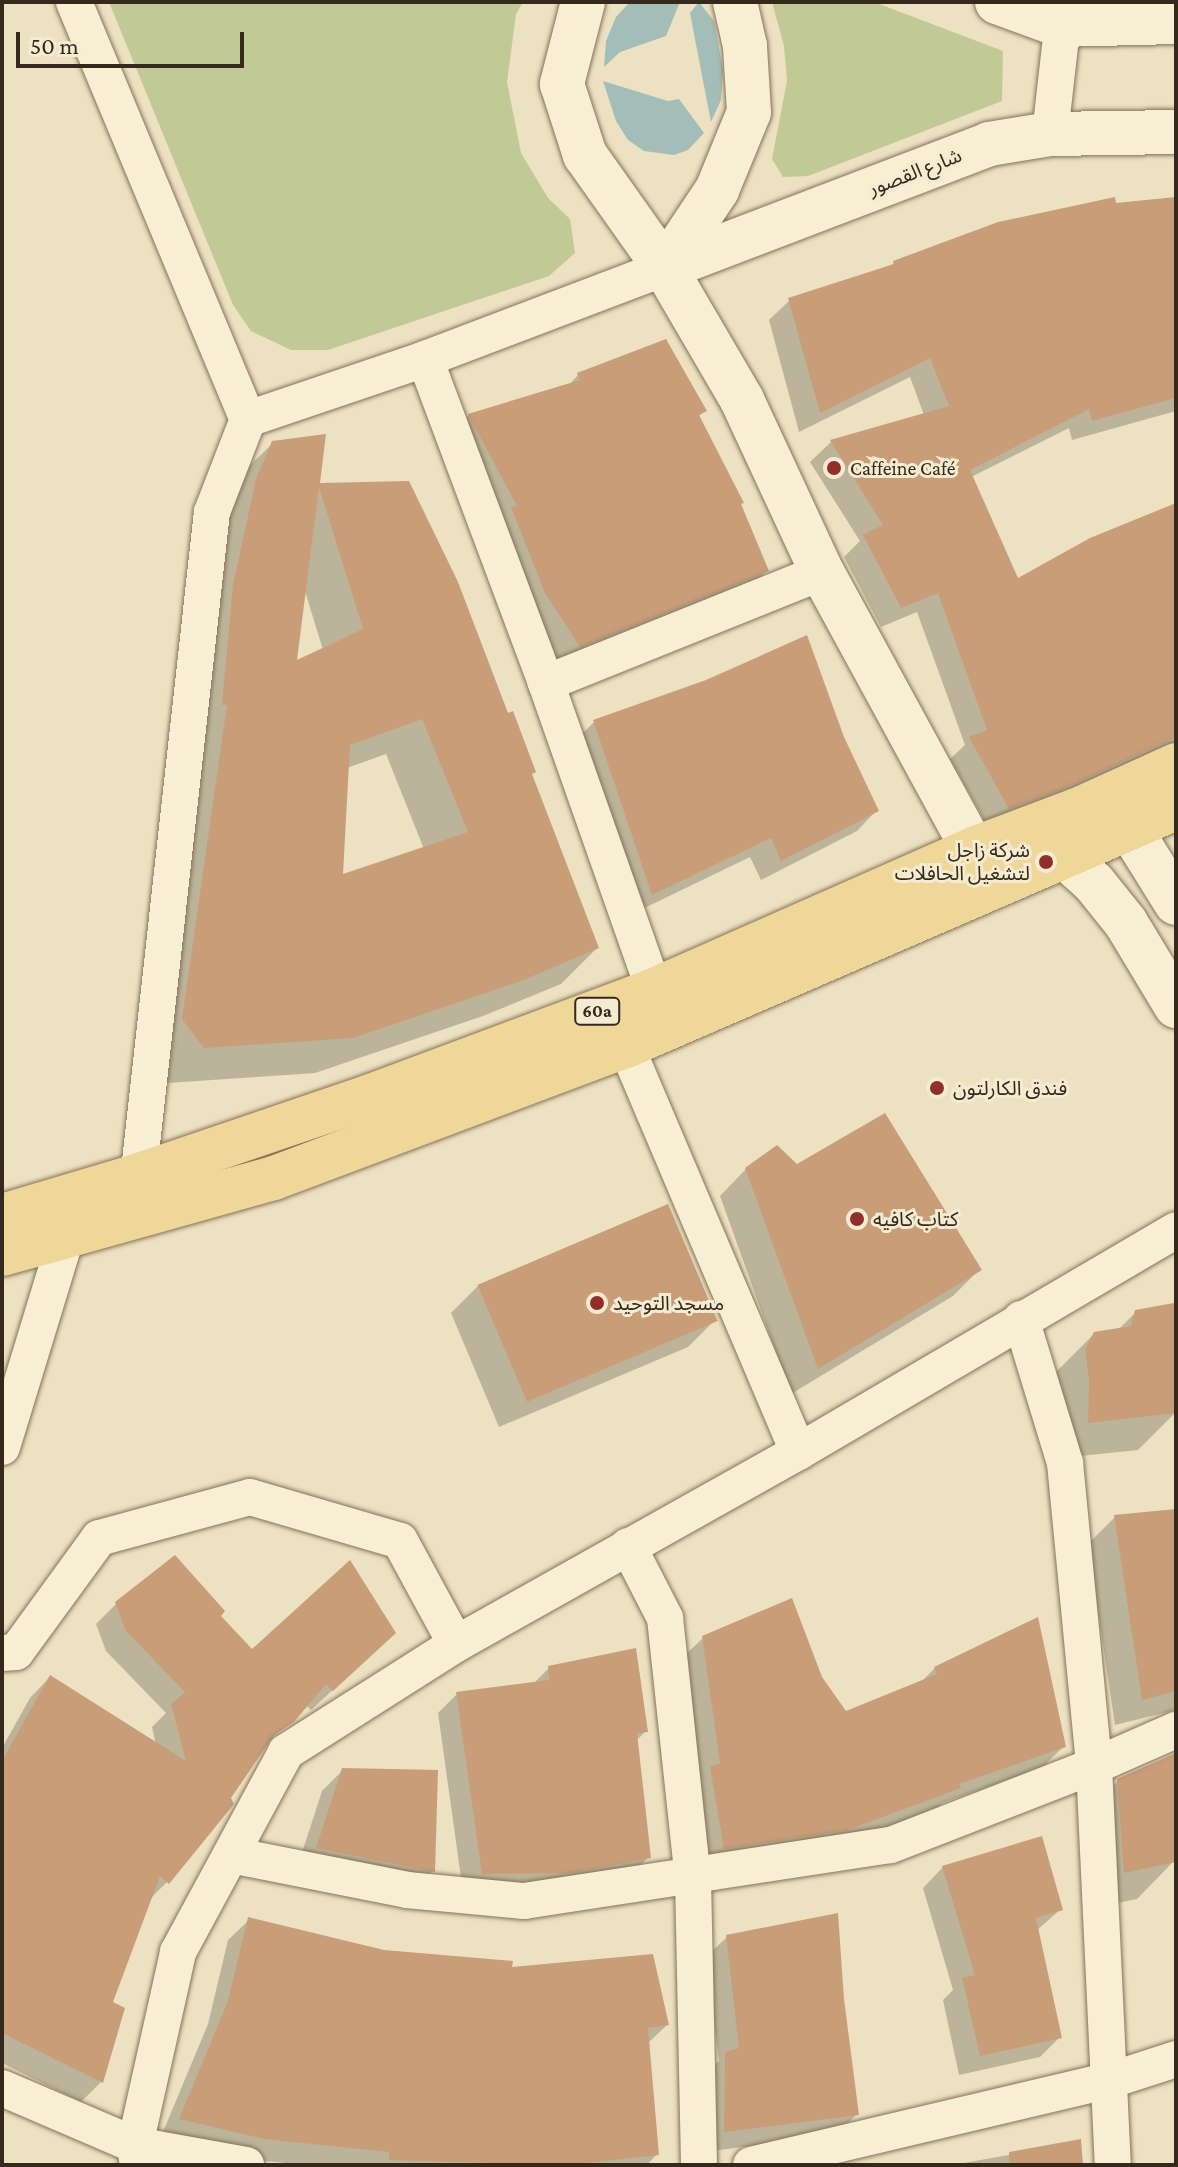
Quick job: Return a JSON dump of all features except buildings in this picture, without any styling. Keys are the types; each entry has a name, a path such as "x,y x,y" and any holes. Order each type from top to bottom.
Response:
{"main road":[{"name":"60a","path":"2,1254 64,1218 136,1196 371,1096 654,990 973,849 1077,810 1176,765"},
{"name":"60a","path":"136,1196 274,1178 626,1046 1176,808"},
{"name":"60a","path":"2,1216 64,1218"}],"street":[{"path":"74,2 248,419 212,512 136,1196"},
{"path":"583,2 562,84 585,155 665,268 742,400 822,572 973,849 1004,857 1064,856 1094,883 1126,923 1176,1006"},
{"path":"248,419 425,359 665,268 717,190 749,112 745,46 735,2"},
{"path":"997,2 1062,14 1176,22"},
{"path":"1050,134 1062,14"},
{"name":"شارع القصور","path":"665,268 989,144 1050,134 1176,132"},
{"path":"425,359 546,683 654,990"},
{"path":"546,683 822,572"},
{"path":"1077,810 1130,829 1176,903"},
{"path":"626,1046 798,1452"},
{"path":"2,1447 64,1218"},
{"path":"137,2155 178,1952 286,1752 456,1644 798,1452 1176,1230"},
{"path":"1021,1319 1065,1463 1094,1766 1113,2165"},
{"path":"2,1653 16,1652 99,1538 250,1497 400,1541 456,1644"},
{"path":"628,1546 665,1618 693,1878 699,2165"},
{"path":"231,1855 407,1890 524,1901 693,1878 891,1845 1094,1766 1176,1730"},
{"path":"751,2165 1111,2080 1176,2059"},
{"path":"2,2088 137,2155 246,2165"}],"green space":[{"path":"109,2 523,2 516,14 507,82 521,153 548,198 570,219 575,253 549,276 328,350 291,350 251,331 233,305"},
{"path":"772,2 874,2 1003,51 1002,101 808,176 783,177 772,159 787,81 784,46"}],"water":[{"path":"630,2 680,2 666,36 620,52 604,67 606,41 616,17"},
{"path":"699,2 714,21 723,70 721,100 711,122 690,13"},
{"path":"603,81 668,101 679,99 704,133 688,150 674,155 644,151 628,140 616,121"}],"place":[{"name":"Caffeine Café","path":"834,468"},
{"name":"شركة زاجل لتشغيل الحافلات","path":"1046,862"},
{"name":"فندق الكارلتون","path":"937,1088"},
{"name":"كتاب كافيه","path":"857,1219"},
{"name":"مسجد التوحيد","path":"597,1303"}]}
